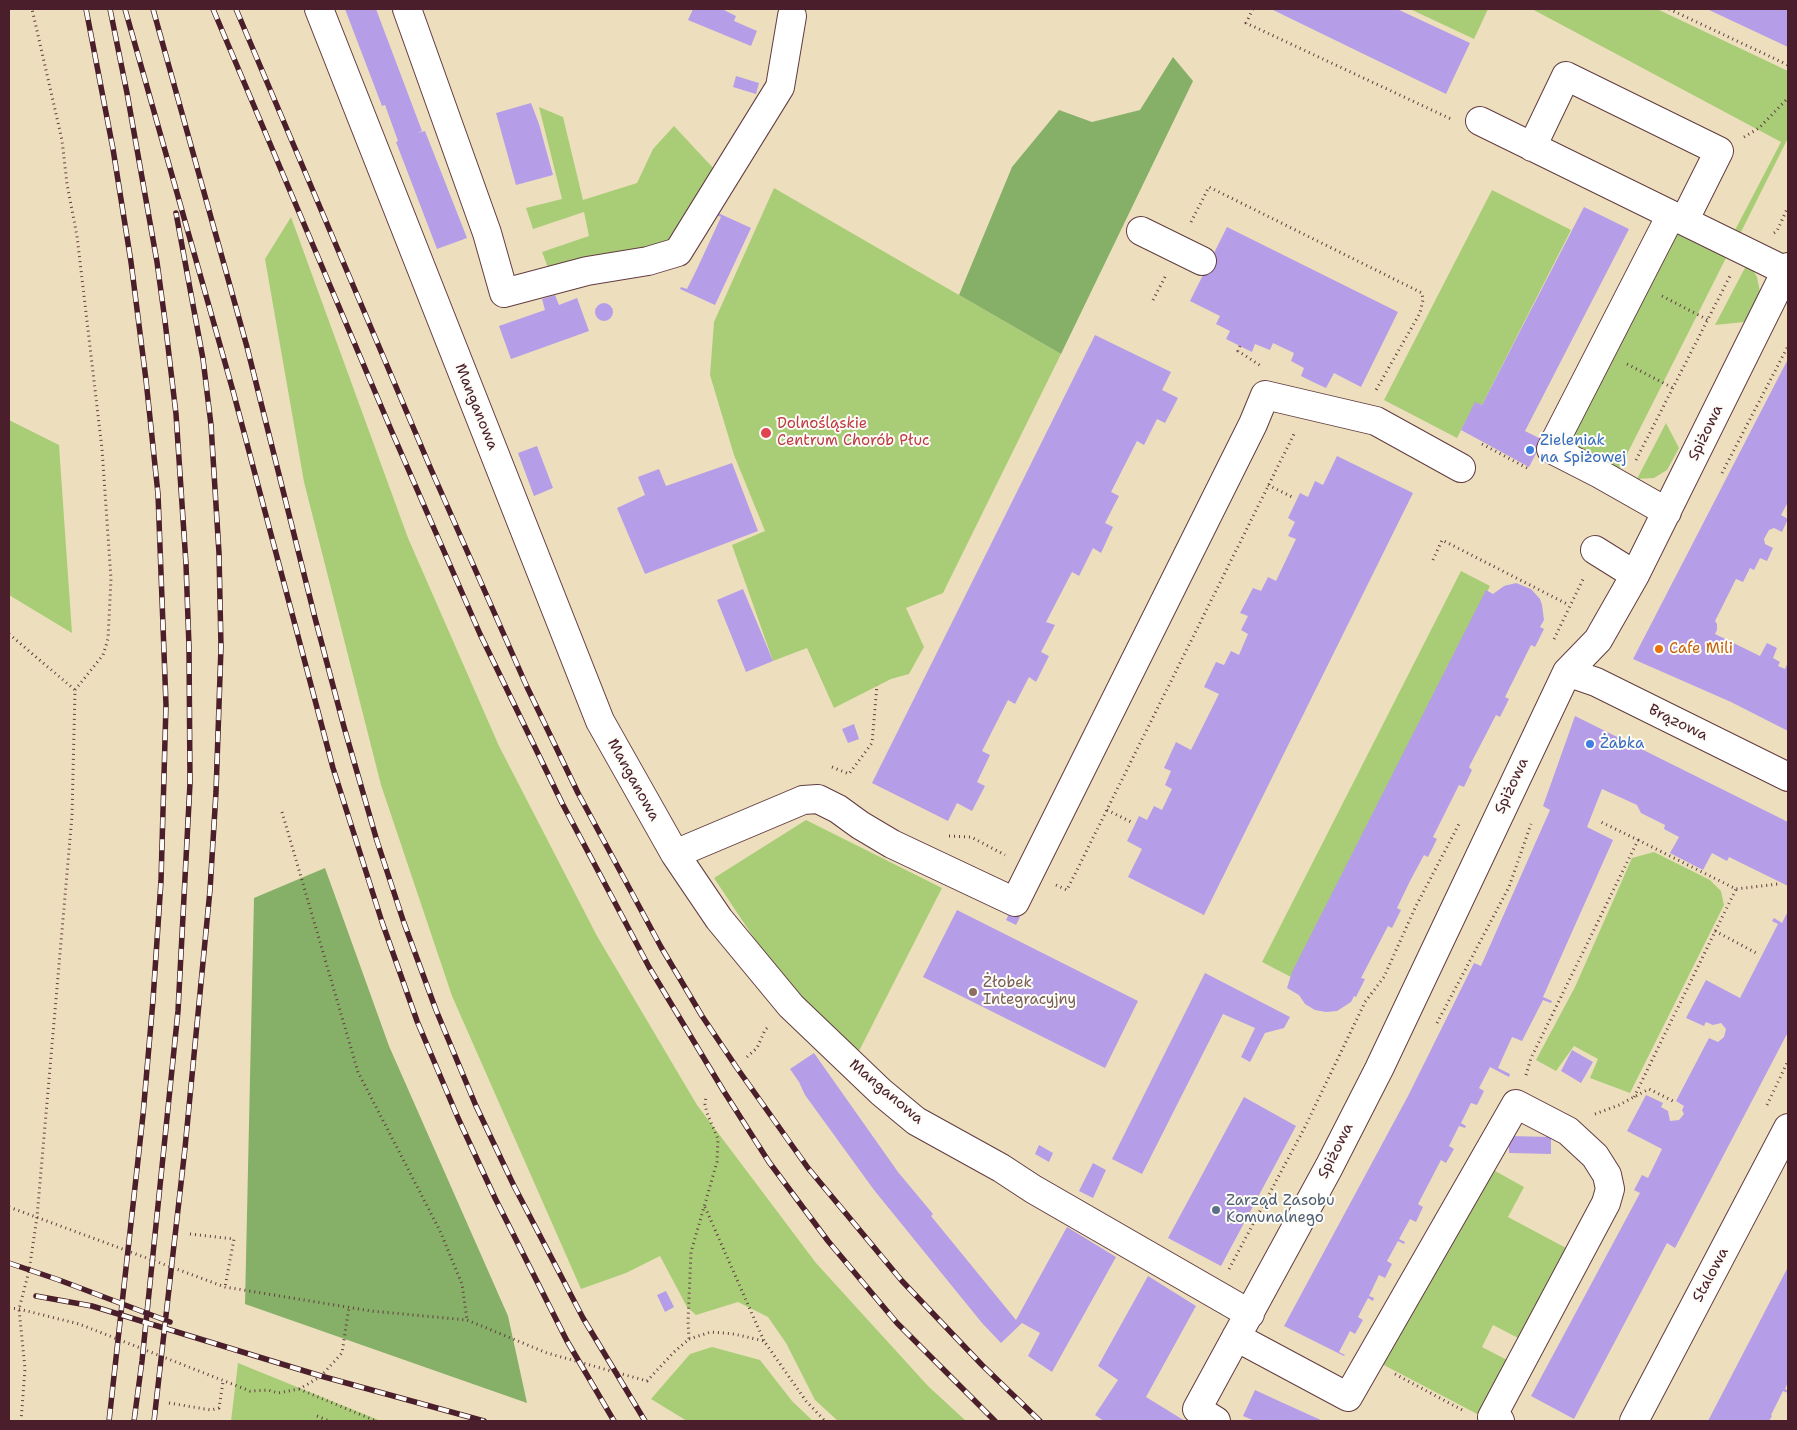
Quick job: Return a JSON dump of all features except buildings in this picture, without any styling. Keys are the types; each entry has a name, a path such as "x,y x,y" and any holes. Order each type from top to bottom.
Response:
{"street":[{"name":"Manganowa","path":"320,9 600,721 675,854 719,920 791,1006 881,1092 916,1121 1001,1168 1250,1314"},
{"path":"407,9 487,233 504,293 587,271 648,261 678,252 780,87 788,11"},
{"path":"1532,147 1566,76 1719,151 1636,283 1551,449 1667,512"},
{"path":"1480,121 1787,269"},
{"path":"1141,231 1190,255"},
{"name":"Spiżowa","path":"1216,1421 1197,1409 1250,1314 1379,1069 1567,672 1598,640 1635,575 1787,269"},
{"path":"675,854 803,800 818,799 838,809 892,844 1015,902 1253,424 1265,395 1376,421 1461,468"},
{"path":"1591,562 1635,575"},
{"name":"Brązowa","path":"1567,672 1596,682 1788,777"},
{"path":"1236,1337 1348,1397 1516,1104 1568,1131 1595,1156 1607,1174 1610,1189 1606,1203 1496,1419"},
{"name":"Stalowa","path":"1634,1421 1788,1128"}],"path":[{"path":"21,1421 24,1369 19,1309 29,1271 37,1217 72,816 75,690 103,655 108,639 112,579 102,449 77,236 62,140 32,9"},
{"path":"1252,9 1246,23 1475,130 1480,121"},
{"path":"1670,9 1788,65"},
{"path":"1719,151 1760,128 1788,98"},
{"path":"1153,300 1190,255 1209,187 1422,293 1423,300 1420,313 1376,392"},
{"path":"1771,234 1777,230 1788,207"},
{"path":"1635,462 1732,272"},
{"path":"1636,283 1708,320"},
{"path":"1601,350 1673,388"},
{"path":"1030,871 1068,890 1296,430"},
{"path":"1478,443 1532,471 1546,466 1558,453"},
{"path":"1268,485 1292,496"},
{"path":"1433,560 1442,540 1570,605"},
{"path":"1561,627 1591,562"},
{"path":"9,634 75,690"},
{"path":"832,767 849,774 872,743 877,685"},
{"path":"1107,810 1131,822"},
{"path":"282,812 358,1072 440,1231 462,1284 467,1320"},
{"path":"1600,822 1736,888 1778,884"},
{"path":"1516,1104 1532,1058 1638,840"},
{"path":"1634,1097 1736,888"},
{"path":"1715,931 1758,954"},
{"path":"747,1057 757,1048 764,1030 791,1006"},
{"path":"1225,1276 1305,1127 1361,1010"},
{"path":"1568,1131 1575,1120 1619,1105 1649,1089 1673,1101"},
{"path":"689,1339 691,1252 717,1162 718,1139 707,1113 706,1096"},
{"path":"9,1206 225,1287 349,1307 467,1320 547,1353 647,1381 689,1339 711,1332 734,1334 764,1341"},
{"path":"705,1207 764,1341 806,1401 825,1421"},
{"path":"190,1234 234,1239 225,1287"},
{"path":"9,1308 79,1324 250,1391 268,1390 278,1393 299,1389 321,1376 342,1353 349,1307"},
{"path":"1369,1360 1479,1419 1496,1419"},
{"path":"169,1403 211,1410 219,1408 223,1382"},
{"path":"299,1389 376,1421"},
{"path":"317,1416 329,1421"}],"green space":[{"path":"1410,9 1488,9 1474,39"},
{"path":"1532,9 1657,9 1788,71 1788,138 1739,236 1734,232 1781,142"},
{"path":"1173,57 1193,81 1061,354 959,295 1012,167 1059,110 1092,122 1140,110"},
{"path":"539,107 563,117 583,200 637,183 653,149 674,126 715,170 671,241 646,253 549,270 542,252 589,236 584,212 533,229 526,208 562,199"},
{"path":"774,188 1061,354 943,593 906,608 924,647 909,674 891,679 834,708 807,648 773,661 732,545 765,531 734,455 710,375 714,322"},
{"path":"1492,190 1571,230 1482,405 1475,403 1457,438 1384,400"},
{"path":"291,217 408,538 499,746 597,936 697,1105 816,1263 928,1386 966,1421 838,1421 815,1400 786,1343 768,1317 738,1302 696,1315 687,1307 660,1256 626,1273 581,1289 452,996 381,785 304,482 265,259"},
{"path":"1684,233 1729,252 1617,474 1578,450 1572,436 1670,238"},
{"path":"1748,262 1757,277 1760,292 1744,322 1715,325"},
{"path":"9,420 59,445 72,633 9,595"},
{"path":"1666,423 1679,448 1667,470 1654,478 1637,479"},
{"path":"1461,571 1490,586 1291,977 1262,962"},
{"path":"806,820 942,888 857,1055 778,974 714,878"},
{"path":"1654,852 1710,880 1721,891 1724,905 1630,1093 1590,1078 1598,1059 1574,1046 1556,1071 1536,1060 1575,987 1632,858"},
{"path":"325,868 389,1046 508,1316 527,1403 245,1304 254,898"},
{"path":"1488,1167 1524,1187 1508,1217 1568,1249 1520,1339 1493,1325 1482,1347 1509,1361 1481,1416 1380,1363"},
{"path":"712,1347 760,1360 792,1401 813,1421 687,1421 651,1399 690,1354"},
{"path":"238,1363 381,1421 231,1421"}],"railway":[{"path":"86,9 113,149 131,262 146,380 158,494 166,705 161,881 153,1000 143,1115 109,1421"},
{"path":"110,9 157,262 165,321 176,414 186,564 189,647 190,783 178,1011 142,1361 134,1421"},
{"path":"125,9 233,391 333,768 382,922 417,1021 458,1118 495,1198 567,1341 614,1421"},
{"path":"153,9 247,347 344,727 377,841 404,923 436,1010 476,1106 514,1186 583,1318 645,1421"},
{"path":"213,9 392,432 480,634 562,803 649,967 769,1162 828,1241 897,1323 995,1421"},
{"path":"236,9 430,467 527,687 578,793 661,947 702,1016 808,1168 902,1281 982,1365 1040,1421"},
{"path":"154,1421 185,1148 210,890 216,792 221,647 219,553 211,425 203,359 176,213"},
{"path":"9,1263 170,1322"},
{"path":"36,1296 92,1306 321,1376 484,1421"}],"place":[{"name":"Dolnośląskie Centrum Chorób Płuc","path":"766,433"},
{"name":"Zieleniak na Spiżowej","path":"1530,450"},
{"name":"Cafe Mili","path":"1659,649"},
{"name":"Żabka","path":"1590,744"},
{"name":"Żłobek Integracyjny","path":"973,992"},
{"name":"Zarząd Zasobu Komunalnego","path":"1216,1210"}]}
